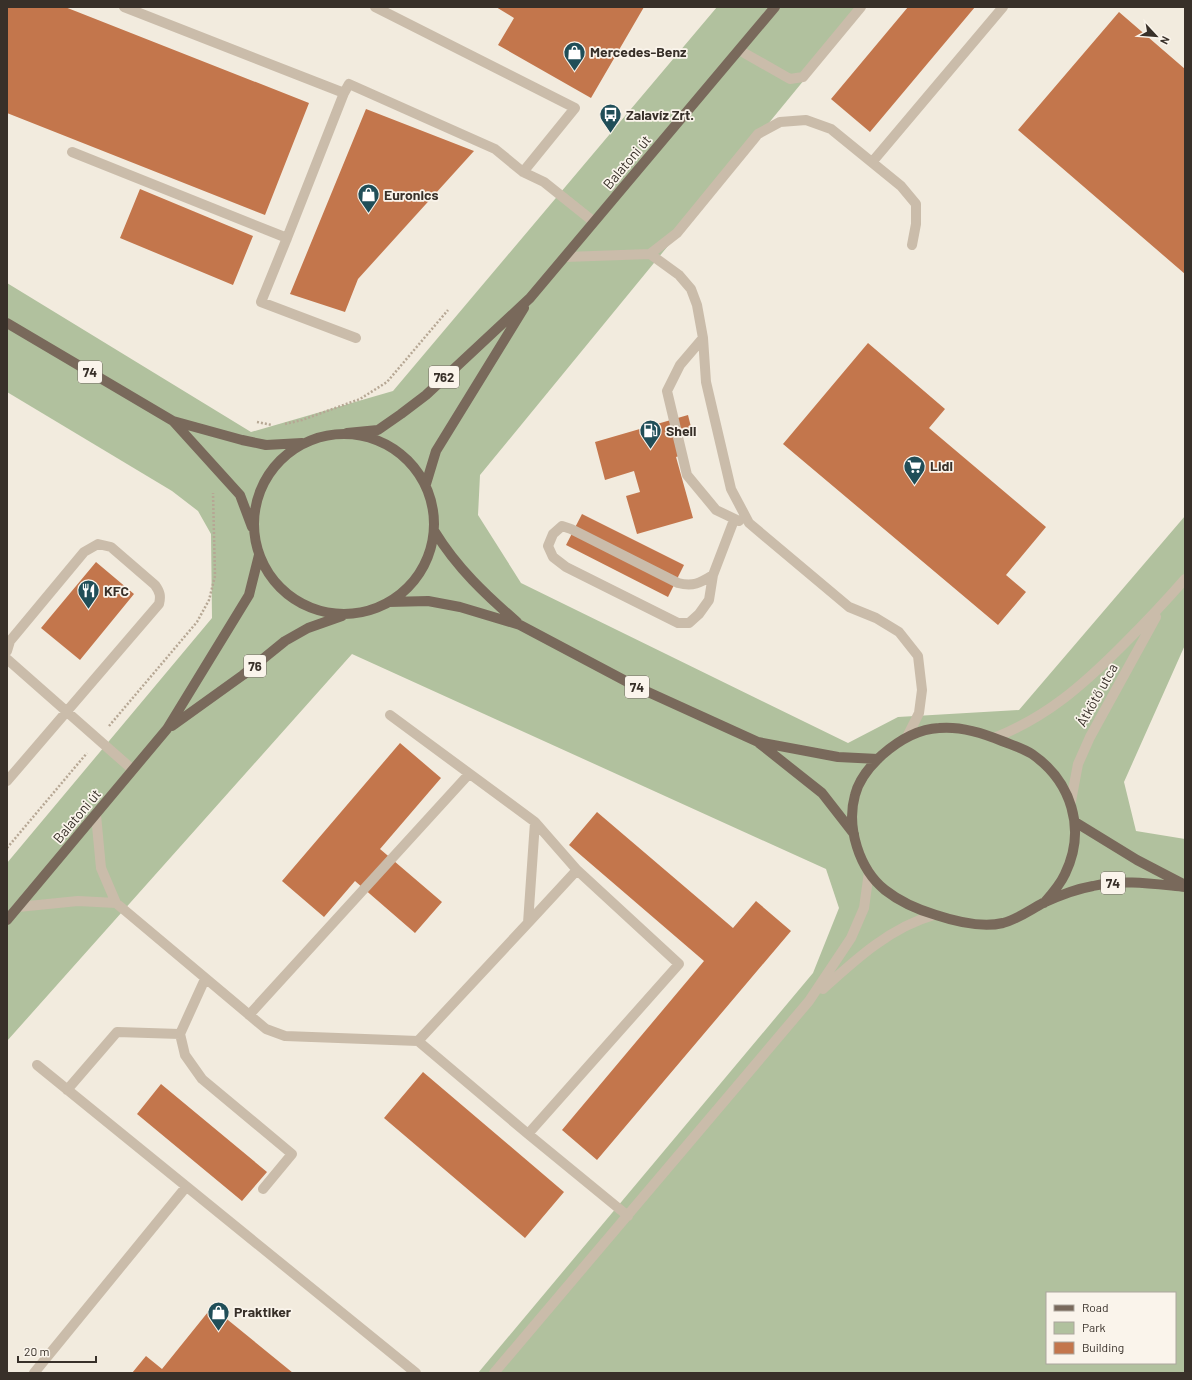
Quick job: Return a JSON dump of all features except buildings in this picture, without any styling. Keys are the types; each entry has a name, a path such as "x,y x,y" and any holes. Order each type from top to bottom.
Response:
{"main road":[{"name":"Balatoni út","path":"347,433 378,430 402,414 426,395 530,298 775,7"},
{"name":"Balatoni út","path":"426,484 436,451 530,298"},
{"name":"74","path":"7,323 173,421 266,445 304,443"},
{"name":"74","path":"173,421 240,495 254,532 259,555 275,583 300,604 332,614 348,614 376,609 390,602 415,580 425,565 435,532 433,507 426,484 417,470 394,448 363,435 347,433 318,437 304,443 279,461 270,473 257,501 254,517 254,532"},
{"name":"74","path":"435,532 448,554 478,588 520,625"},
{"name":"76","path":"167,730 249,595 259,555"},
{"name":"74","path":"390,602 428,601 460,607 520,625 637,687 758,742 838,757 878,759"},
{"name":"76","path":"167,730 243,675 285,641 308,628 348,614"},
{"name":"74","path":"1044,903 1057,887 1072,857 1075,842 1076,822 1071,801 1061,782 1040,760 1030,752 965,729 940,727 923,730 893,745 864,774 855,794 852,816 854,834 861,858 869,872 884,889 898,898 934,915 962,923 981,925 1002,923 1023,916 1044,903 1069,893 1100,885 1128,882 1185,886"},
{"name":"Balatoni út","path":"7,920 167,730"},
{"name":"74","path":"758,742 822,793 854,834"},
{"name":"74","path":"1076,822 1137,860 1185,886"}],"street":[{"path":"124,7 344,93"},
{"path":"375,7 575,108 523,172"},
{"path":"739,50 790,79 803,76 861,7"},
{"path":"873,161 1003,7"},
{"path":"356,338 261,302 344,93 349,84 495,149 523,172 544,182 594,222"},
{"path":"565,257 650,254 677,233 758,134 780,122 806,120 831,129 873,161 901,186 916,204 916,224 912,245"},
{"path":"72,152 287,238"},
{"path":"650,254 679,275 691,289 698,305 703,338 706,382 731,489 749,523 849,607 876,618 899,632 918,656 922,690 919,713 907,737"},
{"path":"703,338 680,366 667,391 687,475 716,510 734,520 749,523"},
{"path":"713,575 699,584 689,586 678,583 571,529 562,526 553,534 548,546 553,557 566,567 678,623 689,623 699,614 709,600 713,575 734,520"},
{"path":"7,650 10,641 84,552 90,547 98,544 110,547 155,585 161,597 158,604 7,781"},
{"name":"Átkötő utca","path":"994,738 1023,725 1054,707 1078,688 1162,607 1185,579"},
{"name":"Átkötő utca","path":"1071,801 1078,764 1090,737 1162,607"},
{"path":"7,659 134,770"},
{"path":"390,715 534,822 577,870 679,964 528,1134"},
{"path":"249,1015 469,774"},
{"path":"96,815 101,868 116,903 266,1029 285,1036 418,1041 628,1216"},
{"path":"528,923 534,822"},
{"path":"418,1041 577,870"},
{"path":"494,1373 809,1001 851,938 864,908 869,872"},
{"path":"18,907 78,901 116,903"},
{"path":"809,1001 849,965 881,941 914,920 934,915"},
{"path":"205,978 180,1034 185,1055 202,1079 292,1154 263,1189"},
{"path":"67,1090 117,1032 180,1034"},
{"path":"37,1065 416,1373"},
{"path":"34,1373 186,1187"}],"path":[{"path":"284,424 302,420 360,399 387,382 448,310"},
{"path":"242,440 252,421 277,425"},
{"path":"7,848 197,622 209,600 214,576 214,516 212,495 223,475"}],"green space":[{"path":"717,7 864,7 480,475 478,515 521,583 848,743 898,717 1019,710 1185,516 1185,645 1124,782 1136,831 1185,839 1185,1373 478,1373 813,973 839,908 826,869 352,654 7,1041 7,863 212,618 211,534 198,511 172,491 7,392 7,283 251,432 393,391"}],"place":[{"name":"Mercedes-Benz","path":"575,72"},
{"name":"Zalavíz Zrt.","path":"610,134"},
{"name":"Euronics","path":"369,214"},
{"name":"Shell","path":"651,450"},
{"name":"Lidl","path":"915,486"},
{"name":"KFC","path":"88,610"},
{"name":"Praktiker","path":"218,1332"}]}
